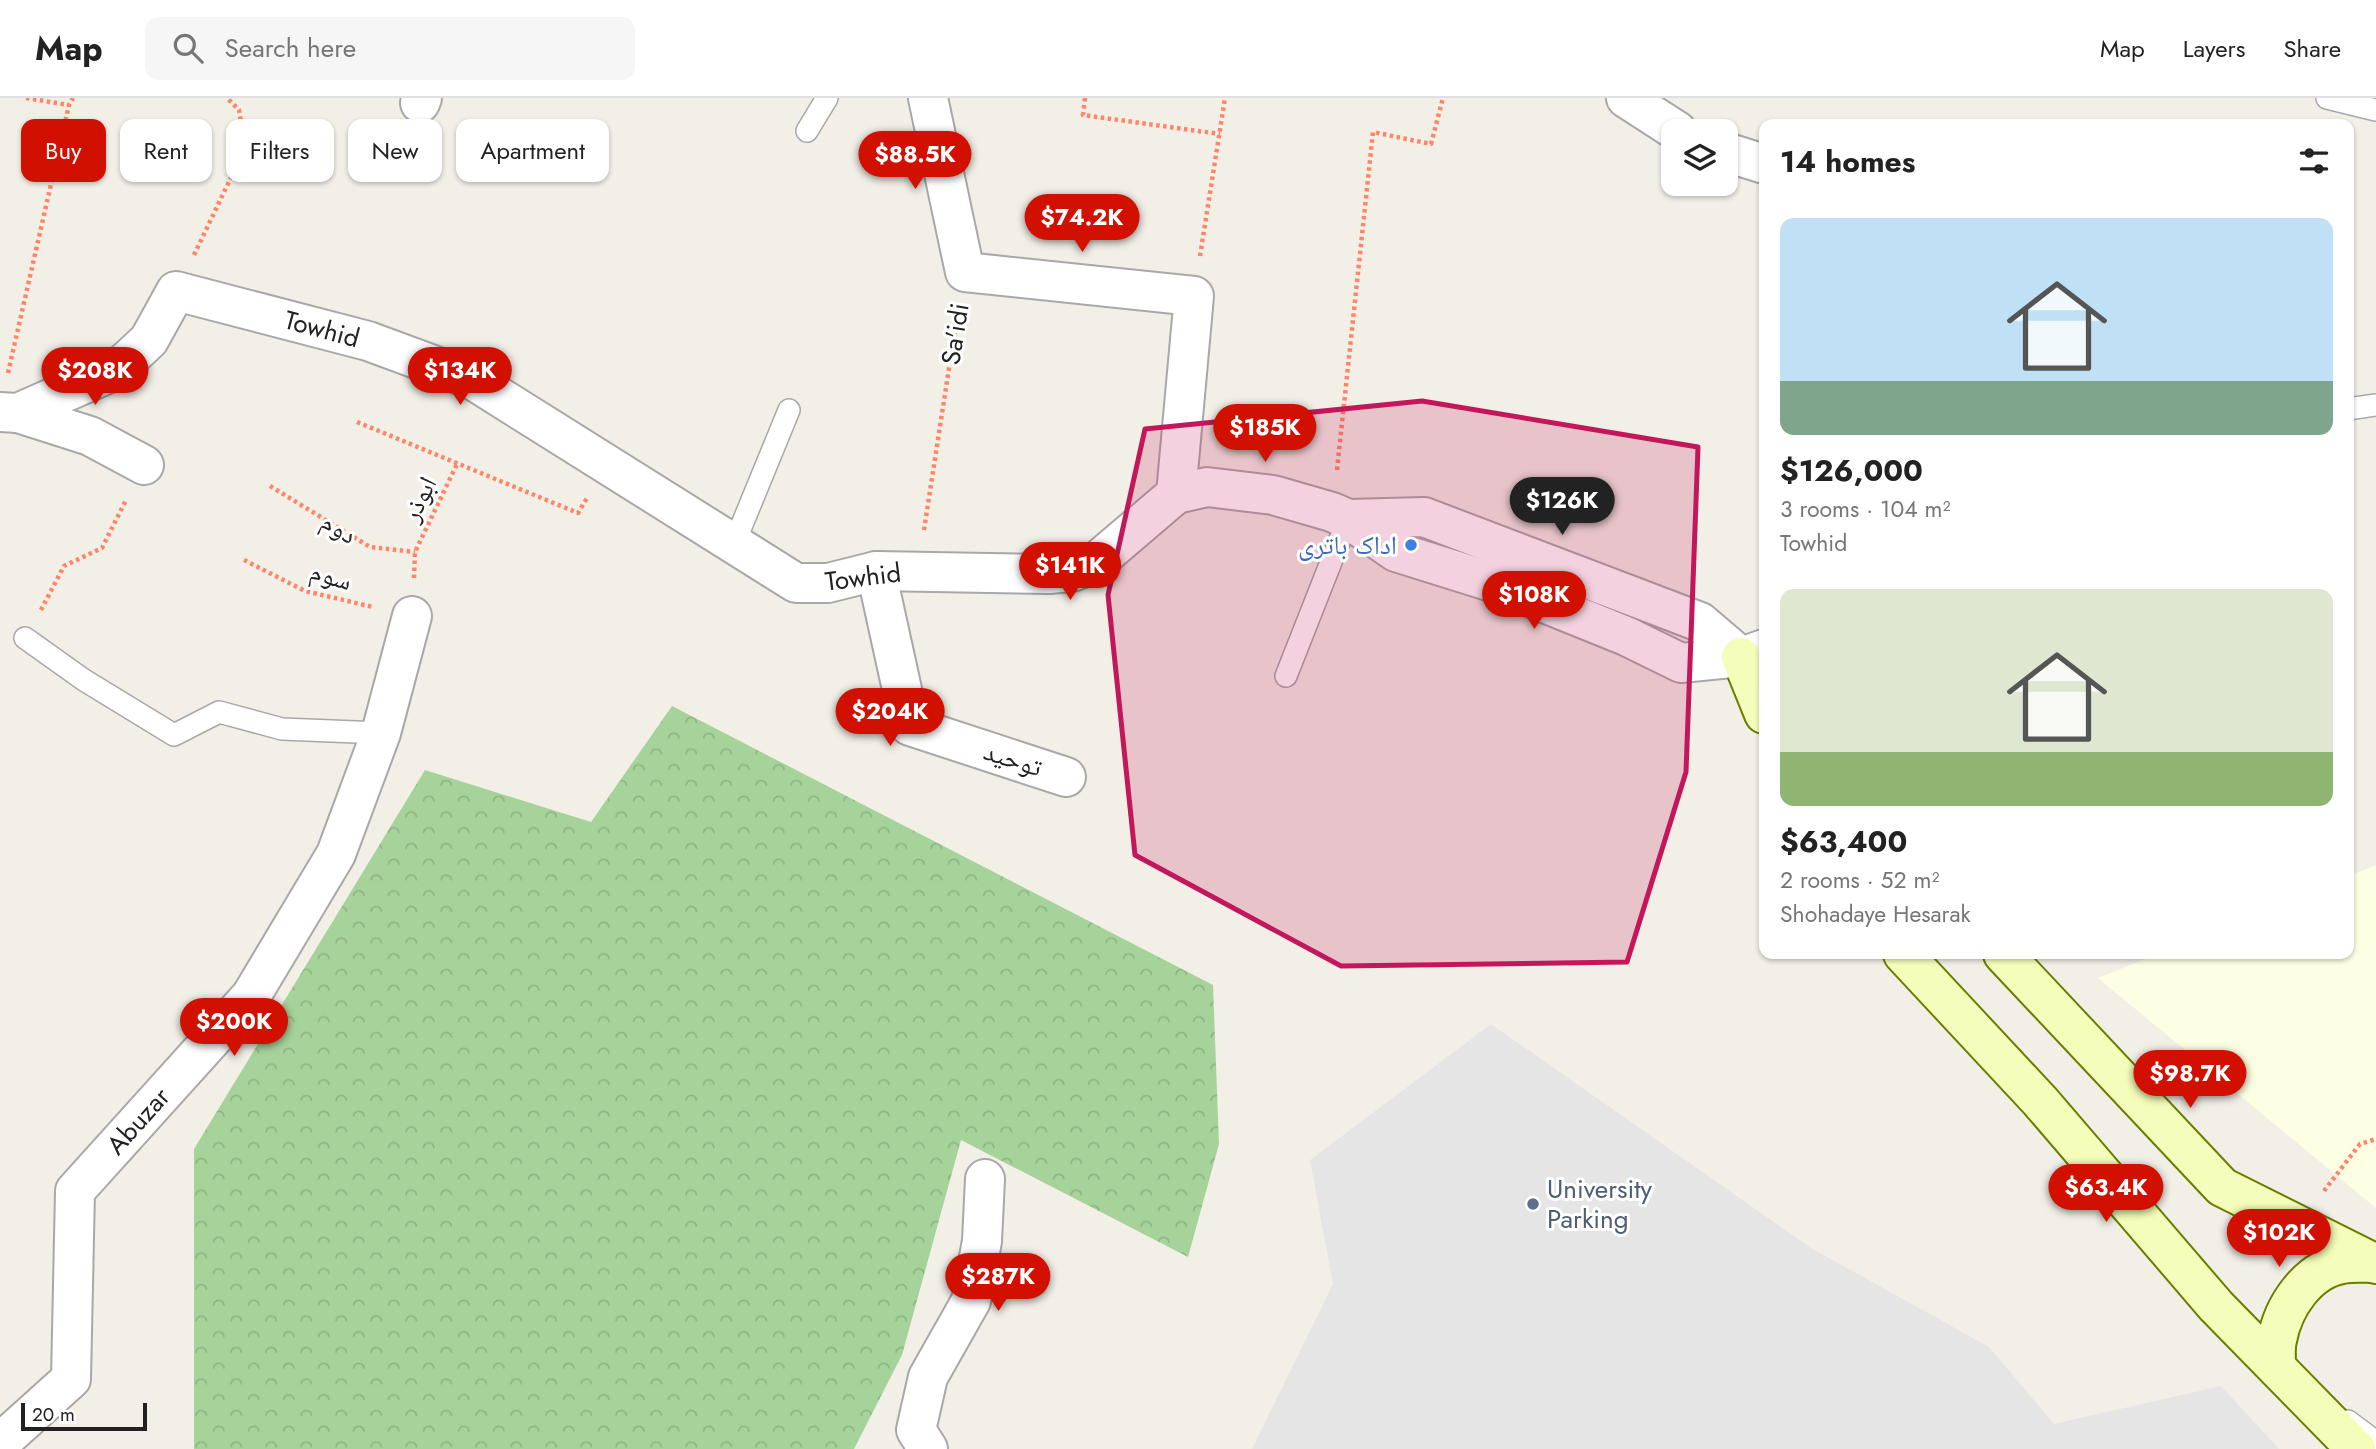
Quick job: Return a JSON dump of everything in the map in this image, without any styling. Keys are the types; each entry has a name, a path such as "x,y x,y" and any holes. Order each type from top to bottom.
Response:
{"main road":[{"path":"1756,663 1759,682"},
{"path":"1908,959 2040,1101 2216,1306 2356,1449"},
{"path":"2008,959 2222,1187 2375,1264"},
{"path":"2276,1367 2277,1340 2284,1318 2298,1291 2318,1272 2342,1264 2375,1264"}],"street":[{"name":"Sa'idi","path":"928,98 965,272"},
{"path":"1626,98 1661,121"},
{"path":"1738,156 1759,162"},
{"path":"965,272 1194,296 1176,494"},
{"path":"8,402 118,369 149,340 176,291"},
{"name":"Towhid","path":"176,291 368,341 471,379 796,583 828,583 876,571 1049,574 1072,572 1094,564 1176,494 1207,487 1273,495 1340,515"},
{"path":"8,402 90,436 144,465"},
{"path":"1340,515 1396,552 1495,583 1626,636 1681,663 1756,663"},
{"name":"توحید","path":"876,571 909,726 1066,777"},
{"name":"Abuzar","path":"1,1441 71,1379 75,1191 251,996 336,854 381,733 412,617"},
{"path":"928,1449 916,1430 928,1377 971,1301 982,1241 985,1180"}],"lane":[{"path":"807,131 827,98"},
{"path":"2327,98 2376,110"},
{"path":"2354,408 2376,405"},
{"path":"733,544 789,410"},
{"path":"1286,676 1340,515"},
{"path":"25,638 84,680 174,735 219,712 282,729 381,733"},
{"path":"2276,1367 2376,1442"}],"path":[{"path":"26,98 69,106"},
{"path":"8,402 69,106 73,98"},
{"path":"176,291 246,148 239,110 227,98"},
{"path":"1086,98 1083,115 1220,134"},
{"path":"1194,296 1225,98"},
{"path":"1340,515 1373,132 1432,144 1443,98"},
{"name":"Sa'idi","path":"917,571 965,272"},
{"path":"357,422 578,513 607,464"},
{"name":"ابوذر","path":"415,552 458,462"},
{"path":"25,638 64,566 102,548 144,465"},
{"name":"دوم","path":"270,486 370,547 415,552"},
{"name":"سوم","path":"244,560 305,591 412,617"},
{"path":"2298,1225 2360,1144 2376,1139"}],"highlighted area":[{"path":"1422,401 1698,447 1686,772 1627,962 1341,966 1135,855 1108,595 1145,429"}],"shaded area":[{"path":"2376,865 2376,1208 2098,978 2146,959 2354,959 2354,874"},
{"name":"University Parking","path":"1491,1024 1811,1248 1989,1347 2054,1424 2221,1386 2279,1449 1252,1449 1333,1284 1310,1160"}],"green space":[{"path":"672,706 1213,985 1219,1144 1188,1257 961,1140 902,1355 854,1449 194,1449 194,1149 425,770 591,822"}],"place":[{"name":"اداک باتری","path":"1411,545"},
{"name":"University Parking","path":"1533,1204"}]}
